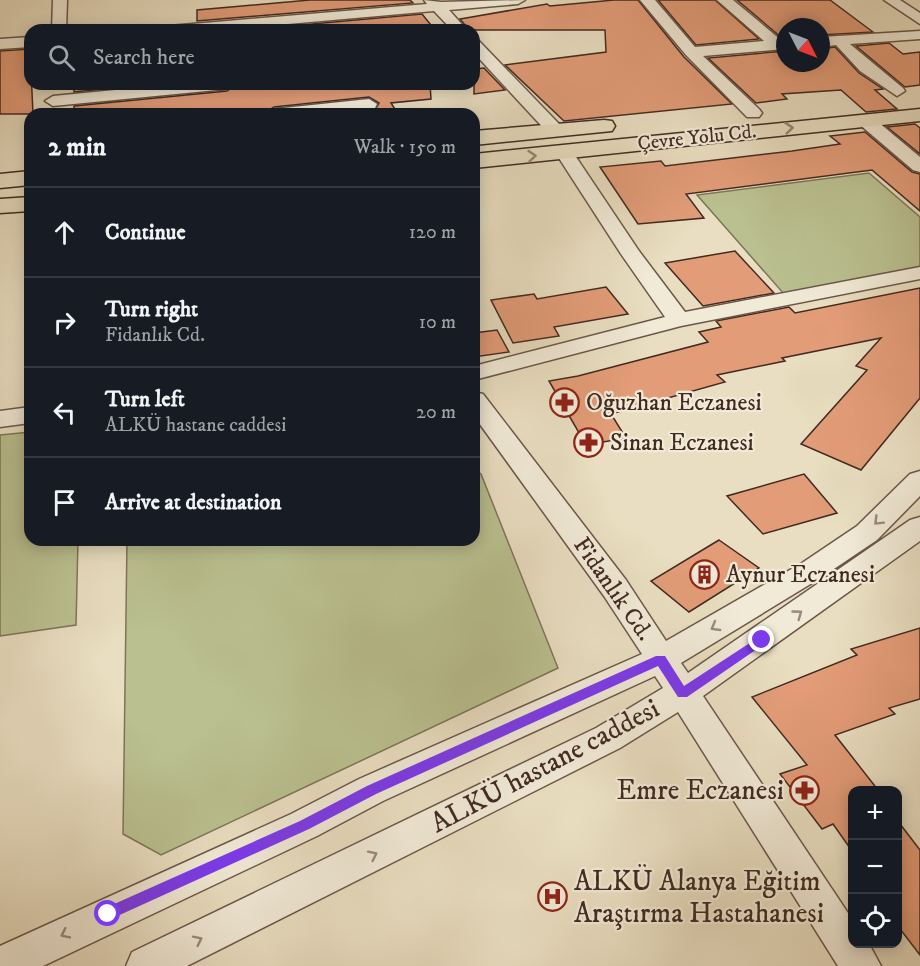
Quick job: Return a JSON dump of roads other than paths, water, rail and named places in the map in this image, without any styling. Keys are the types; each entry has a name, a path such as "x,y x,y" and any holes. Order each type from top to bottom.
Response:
{"highway":[{"name":"Çevre Yolu Cd.","path":"671,120 920,98"},
{"name":"Çevre Yolu Cd.","path":"480,160 920,115"},
{"name":"Çevre Yolu Cd.","path":"480,137 625,124"},
{"path":"0,181 24,179"},
{"path":"0,206 24,204"}],"street":[{"path":"59,24 60,0"},
{"path":"228,24 434,3 518,0"},
{"path":"646,0 692,52 753,113"},
{"path":"724,0 776,40"},
{"path":"891,0 920,20"},
{"path":"908,0 920,9"},
{"path":"434,3 454,24"},
{"path":"830,41 920,34"},
{"path":"0,44 24,42"},
{"path":"692,52 776,45"},
{"path":"843,46 866,68 897,92"},
{"path":"482,60 555,130"},
{"path":"52,100 161,90"},
{"path":"331,108 369,104"},
{"path":"865,120 920,166"},
{"path":"564,153 631,254 679,320"},
{"path":"480,371 679,320 920,273"},
{"name":"Fidanlık Cd.","path":"480,407 615,588 861,966"},
{"path":"0,419 24,416"},
{"path":"0,966 304,825 371,790 660,660 812,570 858,539 920,480"},
{"name":"ALKÜ hastane caddesi","path":"146,966 608,738 682,693 920,527"}],"place":[{"name":"Oğuzhan Eczanesi","path":"565,403"},
{"name":"Sinan Eczanesi","path":"589,443"},
{"name":"Aynur Eczanesi","path":"705,575"},
{"name":"Emre Eczanesi","path":"805,790"},
{"name":"ALKÜ Alanya Eğitim Araştırma Hastahanesi","path":"553,897"}]}
